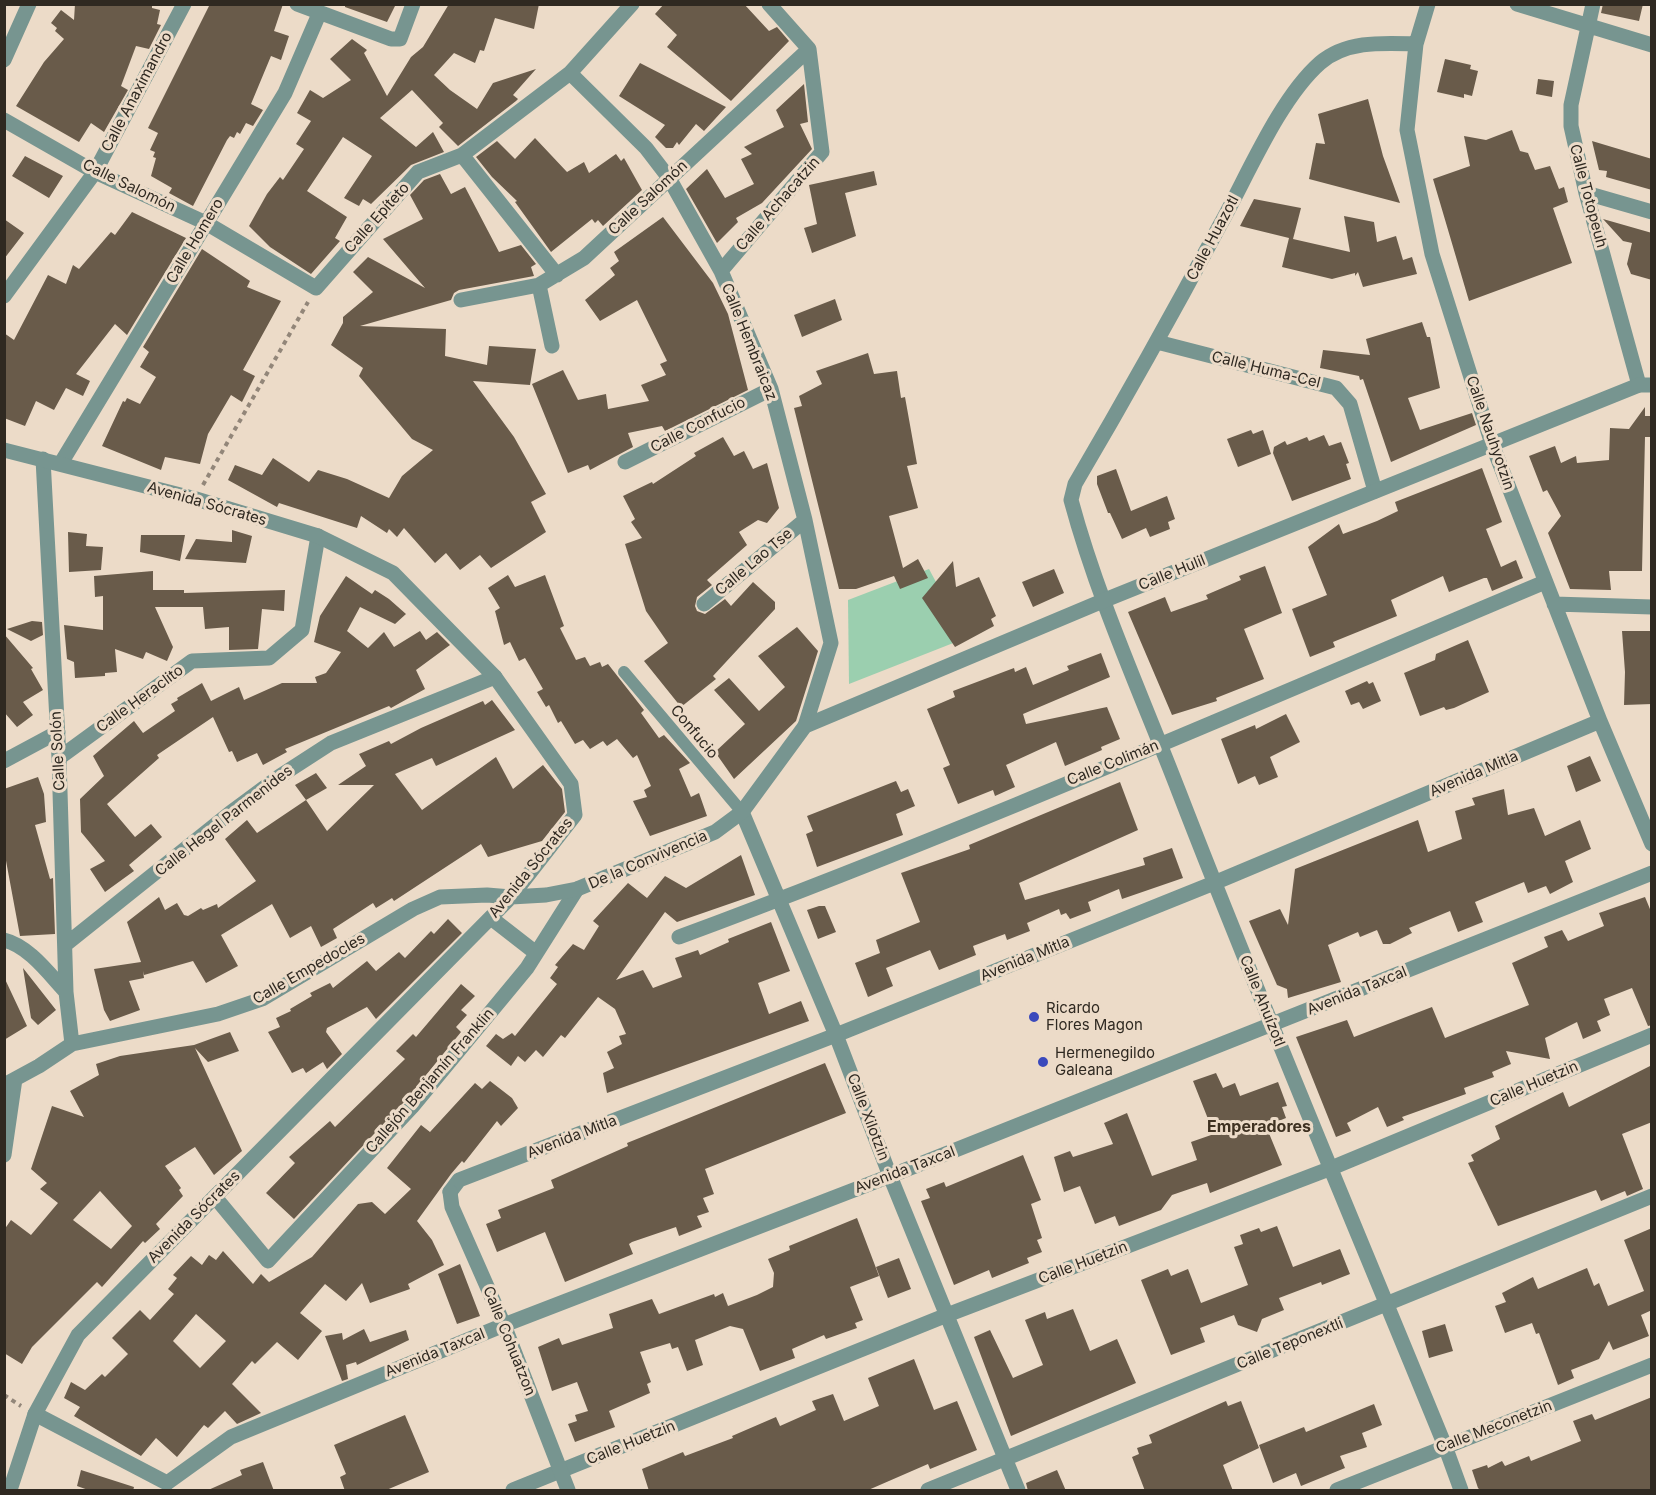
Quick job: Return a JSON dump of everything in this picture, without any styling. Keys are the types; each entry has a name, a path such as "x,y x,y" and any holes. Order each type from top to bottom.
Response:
{"street":[{"path":"4,60 28,4"},
{"name":"Calle Anaximandro","path":"4,296 95,172 184,4"},
{"path":"297,4 391,39 400,39 413,4"},
{"name":"Calle Epíteto","path":"316,288 418,172 462,155 570,73 632,4"},
{"path":"768,4 809,49"},
{"name":"Calle Nauhyotzin","path":"1428,4 1416,44 1407,117 1408,143 1432,254 1492,444 1600,721 1651,843"},
{"path":"1517,4 1652,45"},
{"name":"Calle Totopeuh","path":"1593,4 1590,27 1571,105 1574,145 1586,193 1645,385"},
{"name":"Calle Homero","path":"61,463 285,93 319,14"},
{"name":"Calle Huazotl","path":"1073,507 1071,500 1075,484 1157,342 1275,123 1304,80 1322,61 1350,47 1377,43 1416,44"},
{"name":"Calle Salomón","path":"461,300 539,285 584,258 809,49"},
{"name":"Calle Achacatzin","path":"721,271 822,152 809,49"},
{"name":"Calle Hembraicaz","path":"570,73 646,148 669,178 721,271 771,389 805,519 831,643 805,726"},
{"name":"Calle Salomón","path":"4,120 95,172 206,224 316,288"},
{"path":"462,155 556,275"},
{"path":"1586,193 1652,212"},
{"path":"539,285 552,346"},
{"name":"Calle Huma-Cel","path":"1157,342 1336,388 1350,404 1375,491"},
{"name":"Calle Hulil","path":"805,726 1105,600 1645,385"},
{"name":"Calle Confucio","path":"626,462 771,389"},
{"name":"Avenida Sócrates","path":"4,450 196,499 318,536 393,573 495,677 571,784 575,815 511,897 491,918 78,1335 35,1414 10,1491"},
{"name":"Calle Solón","path":"43,459 58,732 66,992 72,1044"},
{"name":"Calle Ahuízotl","path":"1073,507 1105,600 1214,883 1329,1169 1445,1446 1461,1491"},
{"name":"Calle Lao Tse","path":"704,604 805,519"},
{"name":"Calle Heraclito","path":"59,758 192,661 269,658 302,630 318,536"},
{"name":"Calle Colimán","path":"679,937 781,900 1161,744 1545,582"},
{"path":"1554,604 1652,607"},
{"name":"Calle Hegel Parmenides","path":"65,945 238,807 331,743 495,677"},
{"name":"Avenida Mitla","path":"450,1192 459,1180 836,1035 1214,883 1600,721"},
{"path":"742,812 805,726"},
{"path":"4,761 58,732"},
{"name":"De la Convivencia","path":"511,897 577,890 715,832 742,812"},
{"name":"Calle Xilotzin","path":"742,812 836,1035 890,1176 1017,1491"},
{"name":"Avenida Taxcal","path":"166,1487 231,1437 504,1325 890,1176 1652,873"},
{"name":"Callejón Benjamín Franklin","path":"214,1197 268,1261 412,1107 536,953 577,890"},
{"name":"Calle Empedocles","path":"10,1082 72,1044 218,1014 262,999 412,909 440,897 487,895 511,897"},
{"path":"491,918 536,953"},
{"path":"4,940 12,942 31,956 66,992"},
{"name":"Calle Huetzin","path":"513,1491 946,1315 1329,1169 1652,1035"},
{"path":"4,1155 10,1082"},
{"name":"Calle Cohuatzon","path":"450,1192 452,1206 504,1325 568,1491"},
{"name":"Calle Teponextli","path":"928,1491 1652,1196"},
{"name":"Calle Meconetzin","path":"1337,1491 1652,1365"},
{"path":"35,1414 166,1487"}],"lane":[{"name":"Confucio","path":"624,672 742,812"}],"path":[{"path":"196,499 316,288"}],"green space":[{"path":"929,569 966,638 849,684 848,600"}],"building":[{"path":"75,4 152,4 152,8 160,10 157,24 161,25 149,49 136,46 121,86 128,90 104,132 91,123 79,142 16,106 44,62 64,39 55,31 57,28 51,23 61,10 74,20"},
{"path":"210,4 283,4 274,31 289,36 281,60 271,56 251,104 263,110 253,126 246,123 240,134 237,132 234,138 230,136 227,140 193,206 169,193 172,188 151,176 156,158 153,157 155,152 150,150 158,133 148,128"},
{"path":"345,4 396,4 387,22 345,7"},
{"path":"449,4 539,4 534,29 495,18 484,51 480,50 475,63 454,53 434,75 450,90 477,109 493,83 536,69 513,95 518,99 516,101 458,146 439,127 443,123 412,90 380,118 416,147 433,132 444,152 411,165 371,204 363,199 359,206 344,198 372,156 343,137 307,191 347,217 335,238 340,241 311,274 270,247 249,226 267,194 280,177 283,180 304,149 296,144 311,121 297,113 310,90 323,98 351,80 330,59 352,39 367,50 364,53 387,96 411,57 423,47"},
{"path":"664,4 744,4 769,31 777,27 789,41 731,101 667,47 677,35 655,14"},
{"path":"1603,4 1643,4 1639,21 1601,13"},
{"path":"1445,59 1471,65 1470,69 1478,71 1472,96 1464,94 1464,98 1437,92"},
{"path":"640,63 726,107 704,131 696,124 679,145 677,142 673,148 666,148 655,137 665,125 619,96"},
{"path":"1538,79 1554,81 1552,97 1536,94"},
{"path":"804,84 808,122 800,124 812,149 762,203 736,218 738,222 717,243 686,189 707,169 725,198 754,184 741,159 752,154 744,147 784,127 776,110"},
{"path":"1368,99 1383,156 1400,203 1309,179 1316,143 1325,144 1318,114"},
{"path":"1512,130 1520,151 1528,153 1535,170 1550,166 1559,189 1564,187 1568,202 1553,208 1572,263 1469,301 1433,179 1470,166 1464,136 1486,140"},
{"path":"535,138 567,172 584,162 589,173 616,154 621,161 624,158 642,190 603,226 598,220 595,223 592,219 551,252 515,202 517,201 492,177 476,157 497,141 515,159"},
{"path":"1592,141 1652,159 1652,190 1606,177 1607,171 1599,170"},
{"path":"25,156 63,176 49,198 12,176"},
{"path":"874,171 877,185 845,193 856,236 812,253 804,228 817,224 809,185"},
{"path":"440,174 451,194 465,187 499,252 521,245 536,264 531,267 534,276 459,290 454,293 451,300 360,326 446,329 445,356 487,365 489,346 536,349 530,385 473,381 514,437 546,494 531,502 546,532 491,568 480,555 460,570 446,553 435,563 404,528 397,537 389,529 387,533 361,516 357,528 279,503 277,507 228,480 235,465 262,475 273,458 309,482 318,470 347,479 389,498 402,476 433,450 412,439 359,376 363,368 331,345 343,323 343,317 373,292 353,272 368,257 425,288 383,239 423,219 410,195 424,180"},
{"path":"1254,199 1301,208 1293,239 1350,252 1344,216 1374,222 1377,242 1396,236 1403,260 1412,257 1417,274 1363,287 1358,272 1355,276 1355,273 1332,279 1282,267 1289,238 1240,226"},
{"path":"132,212 186,238 127,335 115,324 76,374 90,381 83,396 66,388 54,410 36,401 25,426 4,418 4,333 14,340 48,275 66,284 73,265 79,269 111,232 115,235"},
{"path":"663,217 713,283 728,314 748,390 665,431 662,426 628,433 633,447 590,470 588,465 568,473 532,384 563,370 578,400 606,394 608,409 649,401 641,385 666,375 660,364 667,361 637,300 600,321 585,300 615,275 610,268 619,261 614,252"},
{"path":"4,219 24,233 4,259"},
{"path":"1603,219 1652,233 1652,280 1631,274 1627,264 1632,243 1623,241"},
{"path":"202,249 250,281 247,287 281,301 243,370 255,376 242,402 231,395 208,434 200,464 165,457 161,470 102,446 123,401 125,402 127,398 140,404 156,377 140,367 149,352 143,347"},
{"path":"835,299 842,320 802,337 794,315"},
{"path":"1422,322 1427,337 1430,337 1440,388 1408,398 1420,430 1472,413 1476,425 1391,462 1363,379 1360,380 1359,376 1320,368 1323,350 1370,355 1366,339"},
{"path":"868,353 874,374 897,371 901,398 905,397 917,464 907,466 918,508 889,516 903,568 918,559 928,578 900,589 894,576 856,589 839,589 794,408 802,406 799,396 822,384 816,371"},
{"path":"1645,407 1645,416 1652,416 1652,437 1645,437 1642,571 1609,571 1611,590 1570,589 1548,533 1561,516 1547,490 1543,492 1529,456 1555,446 1561,463 1576,456 1577,463 1609,460 1610,428 1629,429"},
{"path":"1251,430 1253,434 1263,430 1271,454 1238,467 1227,439"},
{"path":"1324,435 1329,446 1341,442 1349,463 1346,464 1351,479 1292,501 1273,453 1274,447 1285,441 1287,445 1307,437 1309,441"},
{"path":"723,437 734,456 744,451 753,469 767,463 779,508 767,523 758,520 739,532 747,545 707,580 712,585 697,597 695,606 697,611 705,614 725,599 731,606 753,582 775,602 775,609 713,676 716,679 681,707 644,661 668,643 646,611 625,544 642,538 631,522 635,519 623,496 652,482 653,484 696,456 694,453"},
{"path":"1482,468 1502,522 1486,529 1501,567 1516,560 1523,578 1492,591 1487,578 1484,578 1449,592 1443,576 1391,600 1397,616 1333,642 1335,647 1310,657 1292,609 1327,595 1308,547 1339,524 1343,534 1377,521 1398,511 1395,502"},
{"path":"1116,469 1131,511 1167,496 1175,519 1168,522 1170,529 1150,537 1146,528 1122,539 1108,513 1097,484 1097,476"},
{"path":"232,530 252,536 246,563 185,559 196,539 232,542"},
{"path":"68,532 87,534 86,546 103,547 101,570 69,572"},
{"path":"141,535 185,535 180,561 140,552"},
{"path":"953,561 956,587 979,577 996,616 991,619 994,626 955,647 922,598"},
{"path":"1265,566 1282,613 1244,629 1264,679 1216,698 1217,701 1172,715 1128,612 1165,597 1171,612 1208,599 1206,595 1241,580 1239,576"},
{"path":"1054,569 1064,593 1033,607 1022,582"},
{"path":"153,571 153,590 184,590 184,593 285,590 284,611 262,609 258,649 229,650 229,627 205,629 203,607 155,607 173,647 167,661 146,652 143,659 115,649 117,672 105,673 105,676 75,678 74,662 67,659 64,625 103,630 103,596 95,597 94,576"},
{"path":"508,575 515,587 545,575 564,626 560,628 576,660 585,657 590,666 600,662 602,667 608,664 644,710 641,713 659,738 664,735 690,763 679,769 691,797 699,793 707,816 650,836 633,801 647,797 644,790 651,786 637,755 633,758 617,739 607,746 603,741 590,749 583,740 575,744 561,721 558,723 549,705 546,707 537,692 543,689 525,658 519,661 510,642 504,645 495,611 500,608 488,588"},
{"path":"346,576 372,594 375,590 406,614 395,624 360,607 347,631 368,648 384,632 394,647 420,631 426,640 437,632 450,645 416,670 425,689 391,708 389,706 285,749 287,752 263,765 257,753 237,762 232,751 229,752 213,717 157,755 159,758 107,804 135,837 151,824 162,837 129,865 134,871 105,892 90,869 105,861 81,832 80,799 104,776 93,756 134,721 143,733 175,711 171,704 178,700 177,698 202,683 211,701 239,687 244,700 282,683 317,683 315,677 326,673 341,652 314,642 320,616"},
{"path":"32,621 42,622 43,635 31,641 7,629"},
{"path":"797,627 818,651 796,721 734,779 715,752 745,724 714,690 729,678 759,711 785,687 758,656"},
{"path":"1622,631 1652,631 1652,704 1624,705 1625,672"},
{"path":"4,634 33,668 31,669 43,690 23,702 33,715 17,727 4,712"},
{"path":"1468,640 1489,692 1454,708 1446,710 1444,707 1420,716 1404,673 1435,660 1436,654"},
{"path":"1101,653 1110,677 1023,714 1026,724 1107,707 1120,739 1101,747 1102,750 1065,766 1056,742 1006,765 1015,787 995,796 993,790 958,804 943,768 950,765 927,709 955,697 953,691 1014,668 1015,672 1026,667 1033,685 1069,670 1067,666"},
{"path":"1367,681 1369,684 1373,682 1381,701 1363,709 1359,702 1351,705 1345,691"},
{"path":"492,700 515,730 436,766 432,758 395,774 422,810 496,757 513,789 543,765 562,789 565,812 542,841 488,857 481,844 394,901 392,898 376,908 373,903 333,929 337,938 321,947 311,926 290,938 272,904 221,935 238,966 206,983 193,961 144,975 143,971 144,978 129,981 140,1010 110,1021 104,1010 94,969 141,962 127,922 159,897 165,910 177,903 184,915 188,916 201,908 203,910 217,904 218,908 256,881 225,839 247,820 257,833 306,800 327,831 374,785 338,785 366,766 359,754 389,741 391,744 421,728 483,701 485,705"},
{"path":"1286,714 1300,742 1270,757 1278,777 1259,785 1255,776 1238,784 1221,739 1255,725 1256,729"},
{"path":"1590,756 1601,781 1576,792 1567,766"},
{"path":"316,773 327,788 306,800 295,785"},
{"path":"38,777 44,794 46,822 35,825 50,879 53,878 55,934 20,936 4,850 4,789"},
{"path":"896,781 901,792 908,789 915,806 896,814 903,835 817,867 806,834 813,831 807,816"},
{"path":"1120,782 1138,830 1019,883 1025,900 1145,865 1143,858 1172,848 1183,878 1122,899 1119,889 1088,902 1091,911 1070,919 1066,913 1061,915 1059,909 1027,923 1030,931 1007,940 1005,934 973,946 976,955 939,970 930,950 886,968 893,986 868,997 855,963 880,953 876,940 920,922 901,873 970,849 969,845"},
{"path":"1504,789 1508,815 1534,808 1545,836 1580,820 1591,849 1565,861 1573,882 1550,894 1546,886 1528,893 1524,882 1475,902 1483,922 1458,932 1450,911 1409,928 1412,933 1390,944 1383,944 1377,930 1360,937 1358,932 1328,945 1341,982 1288,998 1287,989 1277,985 1249,921 1280,909 1288,925 1295,869 1418,820 1428,852 1462,839 1455,811 1475,805 1472,798"},
{"path":"741,855 755,895 677,922 665,912 616,980 643,970 653,988 682,977 675,958 698,950 700,955 729,942 728,939 771,922 790,971 758,983 769,1014 801,1001 809,1021 607,1093 603,1073 614,1068 607,1052 622,1044 619,1036 626,1034 615,1009 598,997 565,1038 561,1035 543,1057 536,1050 525,1062 518,1056 511,1066 486,1046 496,1034 503,1039 512,1033 515,1036 557,984 550,978 558,967 555,965 573,944 584,950 599,926 593,921 628,883 647,898 665,876 686,888"},
{"path":"1645,897 1652,914 1652,1025 1648,1026 1632,988 1604,999 1610,1015 1597,1021 1601,1031 1583,1039 1577,1022 1545,1038 1550,1059 1506,1051 1511,1064 1492,1072 1494,1077 1464,1088 1466,1094 1402,1117 1404,1120 1387,1127 1378,1107 1347,1123 1351,1131 1336,1137 1296,1037 1347,1020 1354,1037 1432,1007 1445,1038 1529,1005 1512,963 1548,947 1544,937 1562,930 1568,941 1604,926 1599,913"},
{"path":"825,906 836,932 818,939 807,910"},
{"path":"448,919 462,933 376,1019 367,1007 327,1028 326,1032 342,1054 327,1069 323,1062 306,1073 303,1068 292,1073 268,1032 280,1027 276,1018 291,1011 290,1009 312,996 310,993 330,983 333,988 367,961 376,971 399,952 405,958 431,931 434,934"},
{"path":"23,968 56,1010 38,1025 31,1018"},
{"path":"4,977 27,1026 4,1040"},
{"path":"461,984 475,996 461,1010 467,1015 456,1027 461,1032 405,1101 294,1219 266,1193 295,1163 289,1157 330,1121 335,1127 405,1059 396,1051 413,1034 416,1037"},
{"path":"230,1032 239,1051 208,1062 195,1048 242,1151 214,1175 195,1147 165,1166 181,1188 179,1190 183,1196 156,1224 160,1229 145,1243 143,1241 102,1287 97,1282 32,1347 22,1364 4,1353 4,1230 11,1220 31,1235 58,1203 40,1189 47,1183 31,1169 52,1106 84,1117 70,1091 99,1075 96,1064 120,1056 194,1045","holes":["100,1191 132,1226 111,1249 73,1220"]},
{"path":"825,1063 846,1113 705,1169 714,1194 703,1198 709,1212 697,1216 702,1227 679,1236 676,1227 632,1242 629,1244 633,1254 565,1282 545,1232 497,1252 486,1224 501,1218 498,1210 554,1188 551,1180 628,1146 627,1143"},
{"path":"1652,1065 1652,1122 1622,1134 1643,1189 1627,1196 1625,1191 1601,1201 1596,1190 1498,1226 1468,1163 1474,1161 1471,1155 1500,1139 1495,1126 1563,1092 1569,1107"},
{"path":"1216,1073 1223,1088 1235,1083 1240,1096 1278,1082 1287,1106 1282,1107 1286,1118 1266,1126 1282,1165 1210,1193 1207,1183 1172,1195 1161,1210 1119,1226 1115,1216 1095,1224 1080,1186 1064,1192 1054,1157 1070,1151 1073,1157 1113,1144 1104,1123 1127,1113 1152,1176 1197,1160 1191,1142 1214,1134 1193,1081"},
{"path":"490,1081 512,1098 518,1108 501,1126 497,1121 464,1163 462,1161 451,1174 417,1221 432,1240 444,1265 408,1284 410,1289 370,1303 362,1283 346,1301 325,1284 300,1313 322,1331 298,1360 277,1342 255,1364 252,1361 232,1384 261,1413 237,1424 225,1411 208,1428 204,1425 177,1457 156,1438 141,1456 74,1416 80,1407 64,1398 71,1382 85,1390 102,1374 105,1377 128,1354 112,1338 140,1310 150,1320 174,1294 168,1289 177,1278 173,1275 191,1256 202,1265 209,1255 216,1260 223,1251 253,1284 261,1274 269,1282 312,1257 358,1204 372,1202 385,1214 411,1189 387,1168 421,1125 430,1132 475,1083 482,1089","holes":["196,1314 226,1341 200,1368 173,1341"]},
{"path":"1023,1155 1041,1200 1031,1204 1042,1238 1037,1240 1042,1252 1027,1258 1029,1263 992,1278 989,1270 954,1285 921,1201 930,1198 926,1189 944,1182 946,1187"},
{"path":"857,1218 879,1276 850,1287 863,1320 855,1323 857,1328 826,1339 824,1335 792,1349 795,1358 760,1371 743,1329 730,1326 695,1340 703,1365 687,1371 678,1347 672,1349 670,1343 640,1352 651,1382 647,1384 650,1393 609,1411 615,1427 575,1442 568,1424 577,1421 575,1415 588,1411 577,1382 552,1391 538,1347 559,1338 562,1345 613,1328 609,1314 652,1299 659,1314 714,1294 715,1297 723,1293 728,1306 757,1295 773,1287 774,1273 768,1259 790,1250 789,1246"},
{"path":"1277,1226 1293,1267 1340,1249 1350,1274 1279,1298 1284,1310 1262,1319 1257,1332 1238,1325 1234,1315 1200,1328 1205,1342 1171,1355 1141,1280 1168,1269 1171,1276 1188,1269 1201,1303 1248,1285 1234,1247 1243,1244 1240,1235 1259,1228 1261,1232"},
{"path":"1652,1228 1652,1310 1641,1315 1649,1336 1613,1350 1609,1341 1599,1359 1571,1370 1574,1378 1558,1385 1539,1333 1536,1334 1532,1323 1505,1333 1495,1306 1506,1302 1502,1293 1533,1277 1538,1289 1587,1268 1594,1286 1599,1283 1608,1306 1644,1291 1624,1240"},
{"path":"899,1258 911,1289 888,1298 876,1267"},
{"path":"460,1264 480,1316 457,1324 438,1274"},
{"path":"1073,1309 1090,1351 1117,1339 1136,1383 1011,1436 974,1337 990,1330 1013,1378 1043,1365 1025,1320 1045,1312 1047,1319"},
{"path":"1445,1324 1453,1351 1429,1358 1422,1331"},
{"path":"364,1329 370,1342 406,1330 409,1340 357,1365 356,1362 346,1365 348,1379 342,1381 325,1336 342,1333 343,1340"},
{"path":"914,1359 934,1410 957,1401 977,1450 930,1469 928,1464 866,1491 649,1491 642,1469 683,1452 685,1456 733,1438 732,1436 776,1417 780,1426 816,1410 812,1401 833,1394 844,1421 879,1406 868,1378"},
{"path":"1652,1397 1652,1491 1481,1491 1478,1488 1472,1470 1487,1465 1488,1468 1502,1461 1505,1466 1529,1456 1531,1461 1581,1441 1573,1421 1592,1414 1595,1420"},
{"path":"1226,1401 1228,1406 1241,1401 1259,1448 1223,1465 1233,1491 1145,1491 1132,1457 1139,1454 1137,1448 1152,1443 1149,1435"},
{"path":"1374,1404 1382,1425 1362,1433 1367,1447 1340,1456 1345,1468 1301,1486 1296,1473 1273,1483 1259,1445 1304,1427 1306,1432"},
{"path":"405,1415 429,1472 384,1491 345,1491 340,1477 346,1474 334,1445"},
{"path":"263,1462 274,1491 206,1491 242,1475 240,1470"},
{"path":"81,1470 134,1487 133,1491 91,1491 77,1486"},
{"path":"1057,1470 1066,1491 1028,1491 1026,1483"}],"place":[{"name":"Ricardo Flores Magon","path":"1034,1017"},
{"name":"Hermenegildo Galeana","path":"1043,1062"}],"district":[{"name":"Emperadores","path":"1259,1127"}]}
